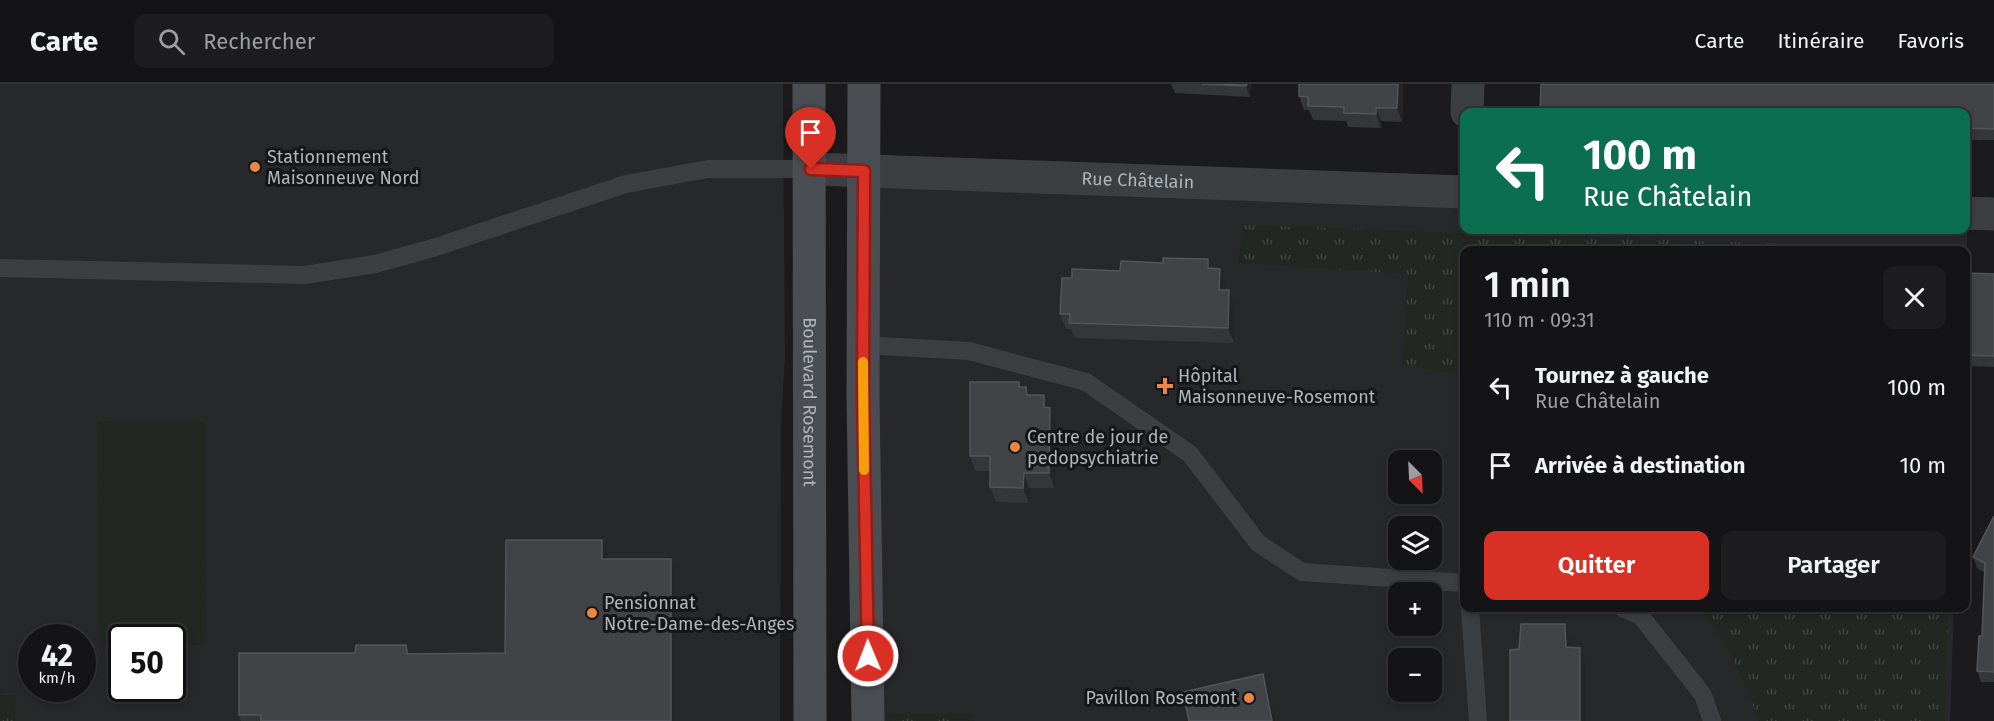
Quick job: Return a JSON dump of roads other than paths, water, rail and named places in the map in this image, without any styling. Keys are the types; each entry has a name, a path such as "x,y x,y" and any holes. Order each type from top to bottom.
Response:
{"main road":[{"name":"Boulevard Rosemont","path":"809,84 811,169 810,721"},
{"path":"864,84 863,345 868,721"}],"street":[{"path":"1467,108 1468,84"},
{"name":"Rue Châtelain","path":"811,169 1460,192"},
{"path":"1970,213 1994,214"}],"lane":[{"path":"0,268 305,275 375,264 433,248 626,184 708,169 811,169"},
{"path":"863,345 969,351 1086,382 1190,454 1258,543 1302,572 1460,583"},
{"path":"1470,612 1478,721"},
{"path":"1632,612 1640,615 1703,695 1712,721"}],"place":[{"name":"Stationnement Maisonneuve Nord","path":"255,167"},
{"name":"Hôpital Maisonneuve-Rosemont","path":"1165,386"},
{"name":"Centre de jour de pedopsychiatrie","path":"1015,447"},
{"name":"Pensionnat Notre-Dame-des-Anges","path":"592,613"},
{"name":"Pavillon Rosemont","path":"1249,698"}]}
